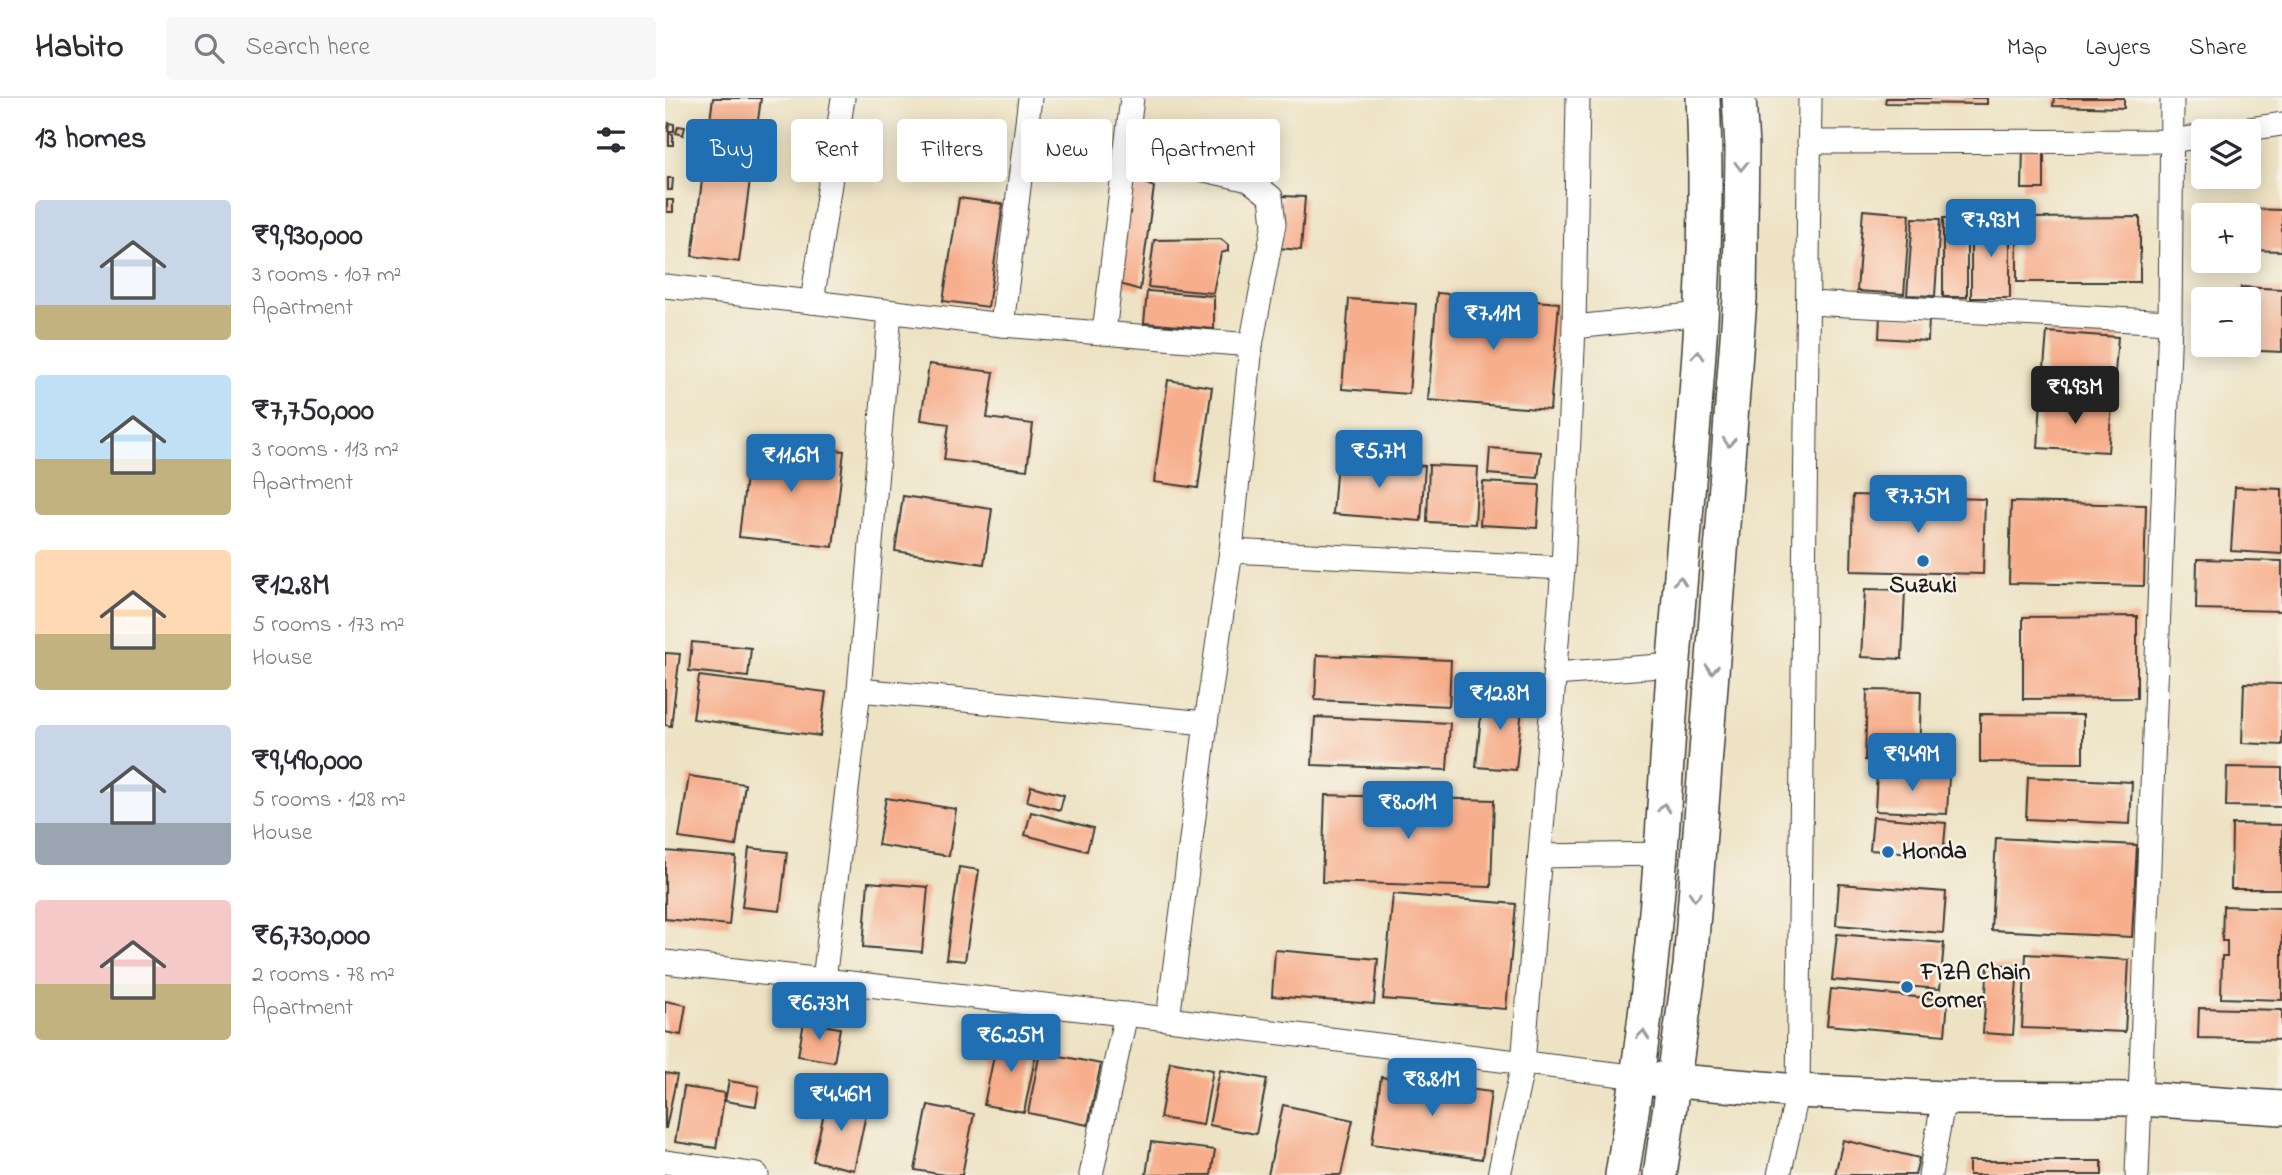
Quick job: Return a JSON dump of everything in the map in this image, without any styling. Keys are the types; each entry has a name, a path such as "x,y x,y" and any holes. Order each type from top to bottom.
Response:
{"main road":[{"path":"1622,1175 1639,1077 1661,854 1673,665 1702,314 1706,151 1703,98"},
{"path":"1660,1175 1690,966 1740,298 1742,148 1739,98"},
{"path":"1639,1077 1798,1091 1944,1098 2140,1099 2282,1108"}],"street":[{"path":"812,302 843,98"},
{"path":"1002,325 1030,98"},
{"path":"1104,333 1132,98"},
{"path":"1499,1175 1523,1064 1563,568 1574,327 1578,98"},
{"path":"1779,1175 1798,1091 1809,303 1809,98"},
{"path":"2137,1175 2170,323 2172,98"},
{"path":"2261,127 2282,124"},
{"path":"1809,142 2172,141 2191,138"},
{"path":"1125,152 1249,180 1271,197 1274,224 1251,345 1231,551 1168,1019"},
{"path":"665,286 1002,325 1251,345"},
{"path":"1809,303 2170,323"},
{"path":"824,980 859,690 890,312"},
{"path":"1574,327 1702,314"},
{"path":"1231,551 1563,568"},
{"path":"1555,674 1673,665"},
{"path":"859,690 1206,723"},
{"path":"1540,856 1661,854"},
{"path":"665,962 1126,1014 1639,1077"},
{"path":"1091,1175 1126,1014"},
{"path":"1930,1175 1944,1098"},
{"path":"665,1162 757,1175"}],"building":[{"path":"713,98 761,98 758,119 710,119"},
{"path":"1886,98 1987,98 1987,104 1885,103"},
{"path":"2054,98 2124,98 2124,108 2053,106"},
{"path":"669,123 674,124 674,131 668,131"},
{"path":"678,126 685,127 683,135 676,133"},
{"path":"669,133 673,134 673,145 669,145"},
{"path":"2023,146 2044,146 2044,189 2022,189"},
{"path":"1125,174 1126,182 1143,182 1154,187 1140,290 1113,282"},
{"path":"668,178 673,178 672,190 668,190"},
{"path":"702,182 750,182 739,262 692,256"},
{"path":"1282,196 1305,197 1301,250 1278,248"},
{"path":"959,198 1003,204 988,307 943,301"},
{"path":"667,200 673,200 673,212 667,212"},
{"path":"2261,209 2282,210 2282,251 2261,250"},
{"path":"1863,210 1910,214 1904,294 1857,291"},
{"path":"2140,217 2140,282 2017,282 2017,218"},
{"path":"1913,218 1940,219 1935,296 1907,295"},
{"path":"1943,218 1967,218 1967,297 1943,297"},
{"path":"1971,220 2010,220 2010,298 1971,298"},
{"path":"1221,239 1228,245 1228,251 1221,253 1213,293 1148,287 1154,240"},
{"path":"2261,288 2282,289 2282,352 2261,351"},
{"path":"1147,291 1214,296 1214,329 1144,323"},
{"path":"1437,293 1559,303 1550,410 1428,400"},
{"path":"1349,299 1416,304 1409,394 1342,389"},
{"path":"1880,315 1929,318 1928,341 1879,338"},
{"path":"2047,332 2118,337 2114,384 2043,379"},
{"path":"929,364 994,372 987,418 1033,424 1027,470 944,460 949,424 921,420"},
{"path":"1168,380 1212,387 1198,488 1154,482"},
{"path":"2041,400 2112,404 2108,452 2038,448"},
{"path":"750,441 844,451 833,547 739,537"},
{"path":"1490,448 1541,452 1538,478 1488,474"},
{"path":"1337,460 1425,466 1421,521 1333,514"},
{"path":"1429,465 1478,467 1475,524 1427,522"},
{"path":"1483,482 1540,485 1537,528 1480,525"},
{"path":"2235,487 2282,489 2282,554 2231,551"},
{"path":"1853,495 1985,499 1983,574 1851,571"},
{"path":"903,496 992,509 984,564 895,551"},
{"path":"2011,502 2146,505 2144,586 2009,583"},
{"path":"2197,559 2282,561 2282,611 2196,609"},
{"path":"1865,589 1905,590 1902,659 1861,657"},
{"path":"2137,616 2137,698 2023,699 2023,617"},
{"path":"692,642 751,648 748,677 689,671"},
{"path":"665,653 680,654 671,726 665,725"},
{"path":"1317,655 1451,660 1449,706 1315,700"},
{"path":"699,676 826,692 820,736 693,719"},
{"path":"2244,683 2282,684 2282,745 2242,743"},
{"path":"1867,690 1921,691 1919,762 1865,760"},
{"path":"1483,694 1523,697 1516,770 1476,767"},
{"path":"1980,714 2083,715 2083,763 1980,762"},
{"path":"1315,717 1450,723 1447,770 1312,765"},
{"path":"2227,767 2282,768 2282,807 2226,806"},
{"path":"1877,772 1949,776 1947,814 1875,811"},
{"path":"689,776 745,784 736,846 679,838"},
{"path":"2028,777 2132,782 2130,824 2026,819"},
{"path":"1031,786 1064,795 1060,810 1027,801"},
{"path":"1325,795 1494,800 1491,887 1322,882"},
{"path":"886,798 956,809 949,856 878,845"},
{"path":"1031,812 1093,828 1087,851 1025,835"},
{"path":"1873,817 1946,823 1943,855 1870,850"},
{"path":"2232,824 2282,825 2282,889 2231,889"},
{"path":"1996,838 2137,845 2132,937 1991,930"},
{"path":"749,848 787,852 780,911 742,907"},
{"path":"665,851 736,857 729,925 665,919"},
{"path":"959,867 979,870 965,961 946,959"},
{"path":"868,882 928,887 922,952 863,947"},
{"path":"1839,884 1946,892 1943,933 1836,925"},
{"path":"1393,894 1516,904 1506,1009 1383,999"},
{"path":"2223,906 2282,908 2282,1000 2221,998 2222,956 2227,956 2227,941 2222,941"},
{"path":"1837,934 1944,943 1940,989 1832,980"},
{"path":"1275,950 1378,959 1374,1004 1272,996"},
{"path":"2026,954 2129,960 2125,1032 2022,1028"},
{"path":"1988,964 2018,966 2013,1035 1983,1033"},
{"path":"1831,989 1948,1000 1945,1035 1827,1025"},
{"path":"665,1001 686,1005 681,1035 665,1032"},
{"path":"2199,1008 2282,1010 2282,1040 2198,1038"},
{"path":"804,1022 840,1028 834,1062 798,1056"},
{"path":"998,1036 1038,1044 1024,1112 984,1105"},
{"path":"1040,1052 1101,1064 1088,1125 1028,1113"},
{"path":"1170,1062 1213,1070 1203,1125 1160,1118"},
{"path":"1220,1070 1267,1079 1256,1134 1209,1125"},
{"path":"665,1073 677,1075 666,1128 665,1128"},
{"path":"1381,1077 1491,1092 1482,1159 1372,1144"},
{"path":"729,1081 759,1086 756,1106 725,1101"},
{"path":"684,1087 725,1093 716,1148 675,1142"},
{"path":"828,1096 868,1105 854,1170 813,1161"},
{"path":"928,1105 974,1114 962,1175 915,1170"},
{"path":"1283,1105 1353,1120 1341,1175 1268,1175"},
{"path":"1843,1140 1919,1158 1915,1175 1835,1175"},
{"path":"1151,1142 1215,1150 1211,1175 1146,1175"},
{"path":"1969,1161 2102,1161 2102,1175 1969,1175"}],"place":[{"name":"Suzuki","path":"1923,561"},
{"name":"Honda","path":"1888,852"},
{"name":"FIZA Chain Corner","path":"1907,987"}]}
